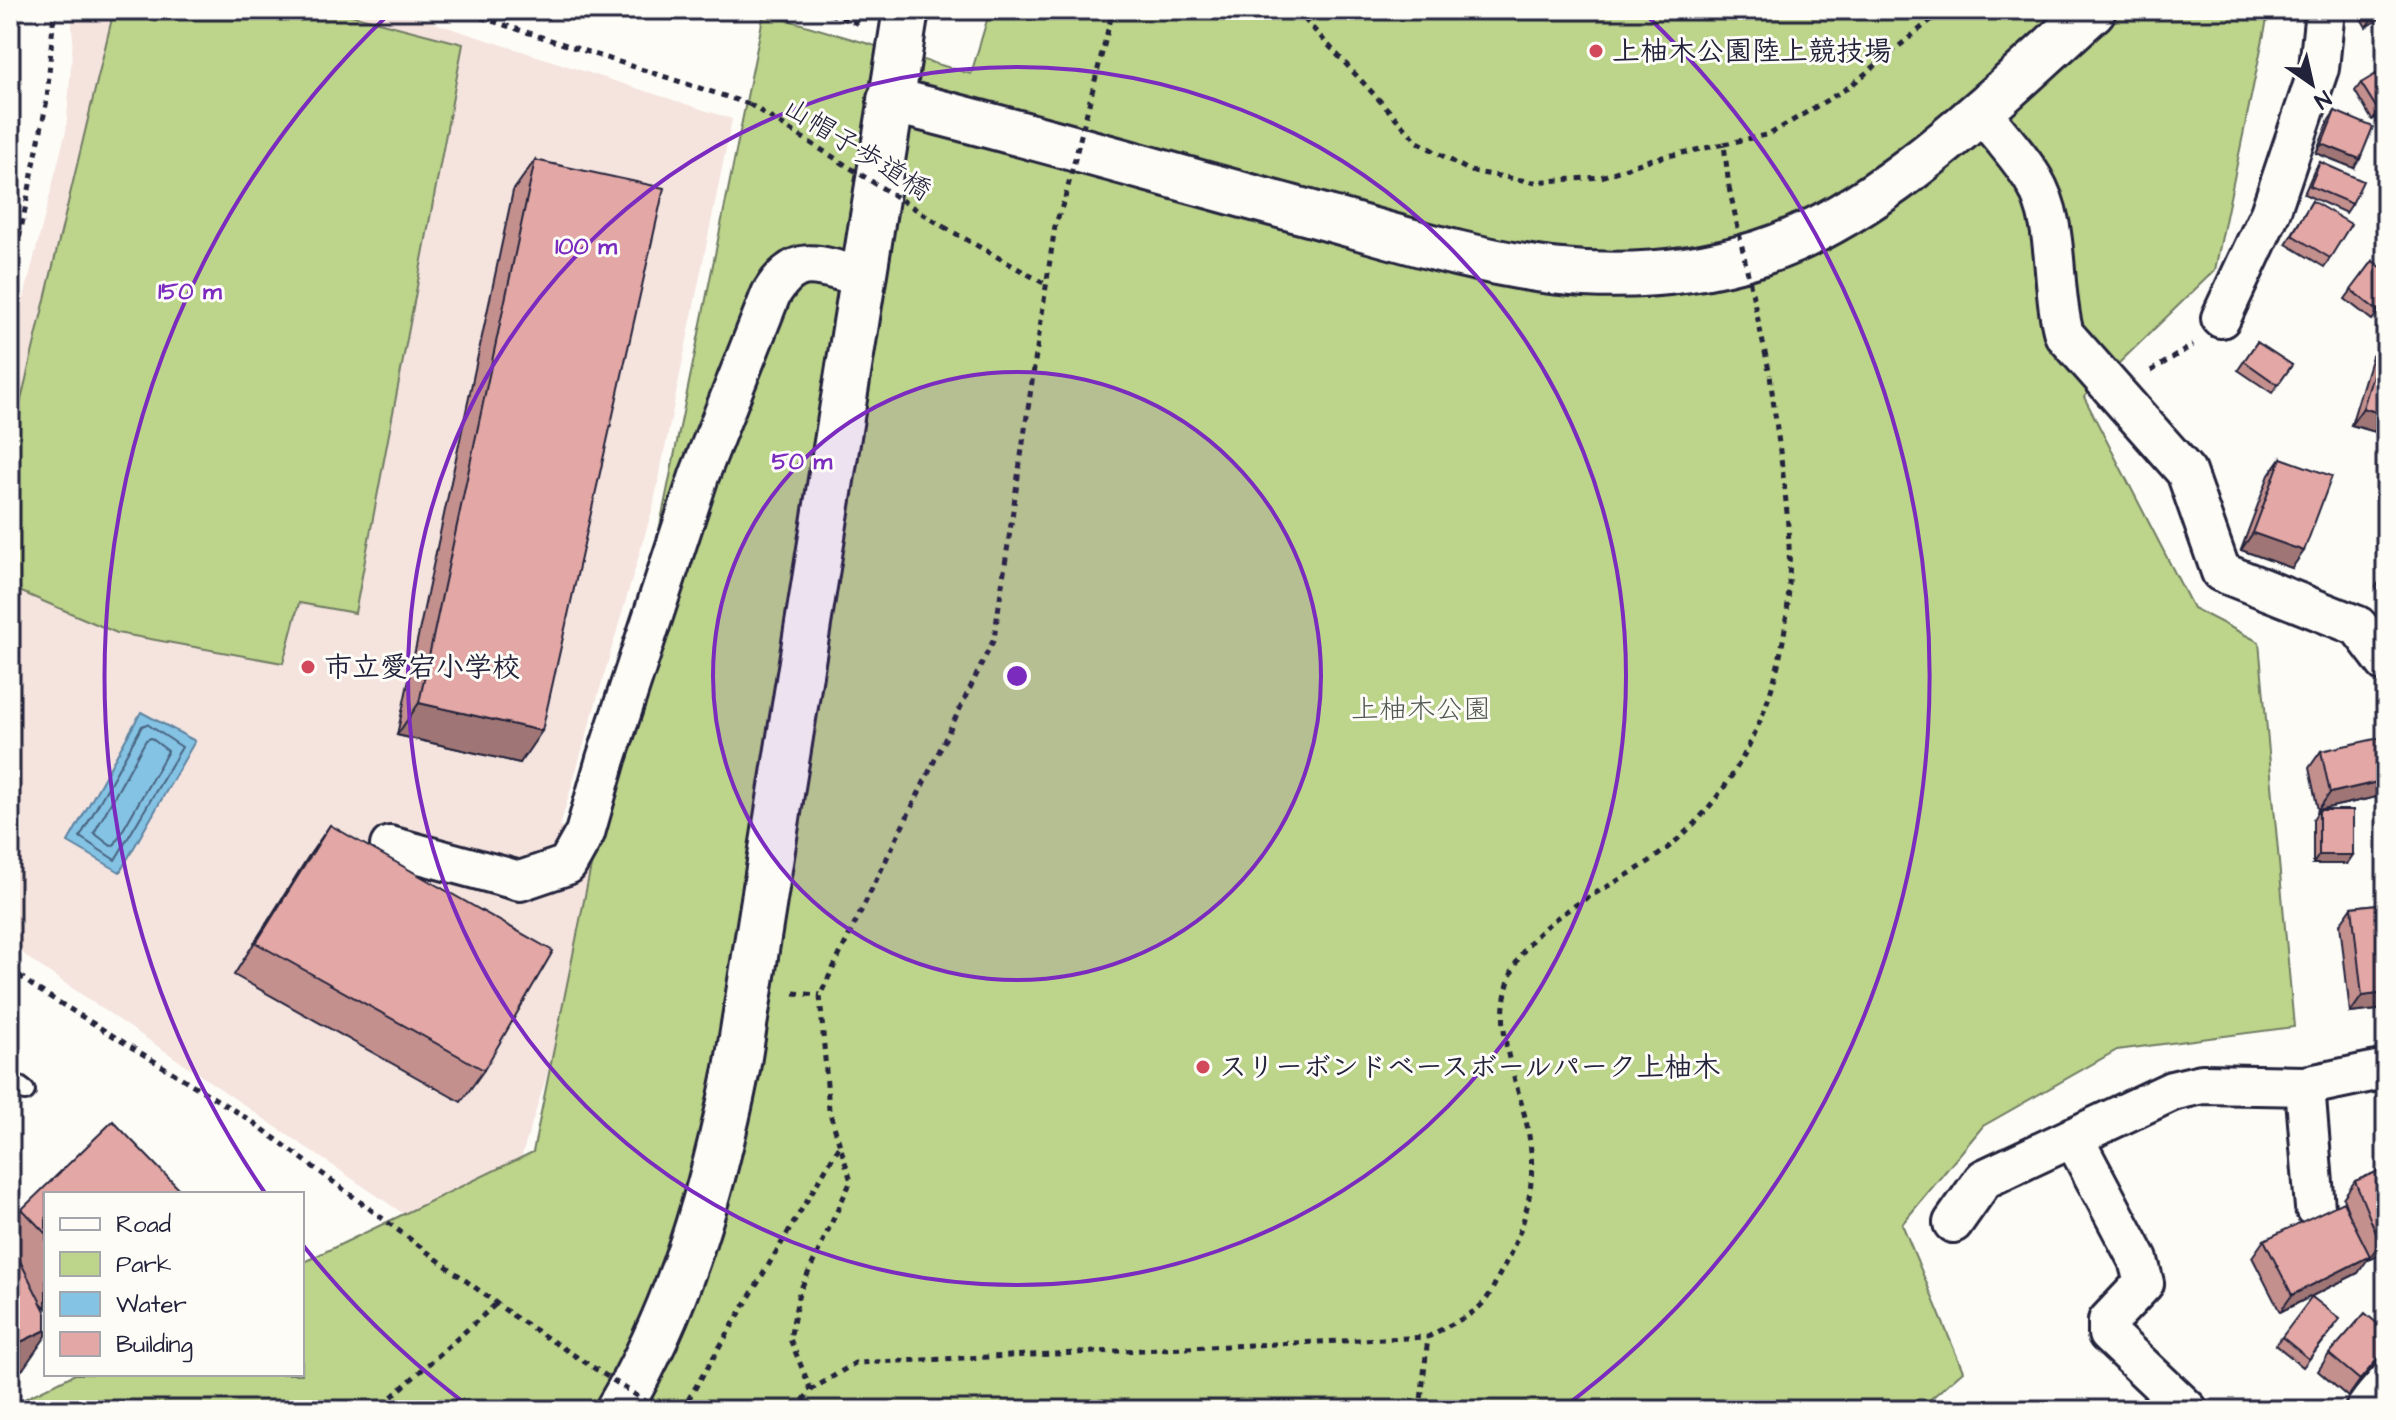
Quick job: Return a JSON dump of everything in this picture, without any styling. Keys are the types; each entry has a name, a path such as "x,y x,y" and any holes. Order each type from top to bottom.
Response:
{"street":[{"path":"618,1410 672,1300 719,1158 737,1069 861,276 906,10"},
{"path":"890,100 1495,264 1599,277 1645,276 1761,252 1794,238 1887,184 1980,110 2093,10"},
{"path":"2221,318 2270,213 2319,68 2325,10"},
{"path":"1980,110 2034,180 2046,213 2054,255 2056,306 2064,334 2186,472 2221,572 2358,626 2386,663"},
{"path":"390,846 520,881 567,865 585,833 606,759 699,476 771,294 784,272 800,265 861,276"},
{"path":"1953,1223 1984,1179 2138,1104 2202,1084 2305,1086 2386,1069"},
{"path":"2305,1086 2315,1208"},
{"path":"2073,1137 2138,1260 2144,1283 2108,1321 2108,1334 2188,1410"},
{"path":"2365,1410 2386,1380"}],"path":[{"path":"10,284 45,114 54,10"},
{"name":"山帽子歩道橋","path":"458,10 749,104 944,227 1047,285"},
{"path":"818,10 853,21"},
{"path":"811,1390 790,1339 799,1293 851,1181 829,1110 820,995 994,639 1055,226 1113,10"},
{"path":"1296,10 1418,142 1470,171 1533,182 1601,177 1649,160 1770,134 1849,87 1943,10"},
{"path":"796,1410 811,1390 855,1363 1428,1337 1484,1303 1523,1231 1532,1173 1526,1118 1502,1030 1508,982 1535,935 1573,905 1652,860 1718,800 1758,733 1777,671 1789,586 1787,520 1770,375 1729,187 1724,144"},
{"path":"2115,392 2185,352 2221,318"},
{"path":"10,968 34,987 253,1122 512,1315 659,1410"},
{"path":"794,993 820,995"},
{"path":"682,1410 840,1145"},
{"path":"372,1410 387,1401 497,1303"},
{"path":"1420,1410 1428,1337"}],"shaded area":[{"name":"市立愛宕小学校","path":"71,10 394,10 732,119 653,507 560,826 620,842 521,1158 404,1214 28,958 10,940 10,353 66,131 73,40"}],"green space":[{"path":"114,10 332,10 463,44 355,613 299,603 283,663 117,633 10,587 10,446"},
{"name":"上柚木公園","path":"990,10 2269,10 2215,270 2084,397 2193,608 2259,642 2294,1027 2117,1050 1983,1126 1902,1224 1963,1371 1918,1410 10,1410 10,1406 71,1376 304,1376 304,1262 533,1152 764,13 971,74"}],"water":[{"path":"141,712 195,741 120,872 68,842"}],"building":[{"path":"2386,68 2386,107 2379,112 2361,83"},
{"path":"2335,111 2373,127 2360,159 2322,144"},
{"path":"535,160 664,188 542,731 419,703"},
{"path":"2320,162 2363,181 2352,204 2310,186"},
{"path":"2312,201 2351,224 2330,258 2292,235"},
{"path":"2373,261 2386,271 2386,301 2378,311 2351,290"},
{"path":"2386,339 2386,415 2363,408"},
{"path":"2257,342 2292,365 2278,385 2244,361"},
{"path":"2281,458 2332,476 2304,551 2253,533"},
{"path":"2384,737 2386,780 2330,793 2321,751"},
{"path":"2319,810 2353,810 2353,855 2319,855"},
{"path":"330,825 553,951 484,1070 256,943"},
{"path":"2386,903 2386,993 2362,996 2352,907"},
{"path":"113,1121 182,1192 44,1192 44,1232 22,1209"},
{"path":"2386,1168 2386,1241 2380,1243 2355,1181"},
{"path":"2343,1202 2370,1256 2292,1295 2264,1240"},
{"path":"11,1243 44,1309 44,1331 10,1347"},
{"path":"2312,1297 2340,1319 2309,1359 2282,1337"},
{"path":"2365,1313 2386,1331 2386,1349 2360,1380 2329,1354"}],"place":[{"name":"上柚木公園陸上競技場","path":"1596,51"},
{"name":"市立愛宕小学校","path":"308,667"},
{"name":"スリーボンドベースボールパーク上柚木","path":"1203,1067"}]}
